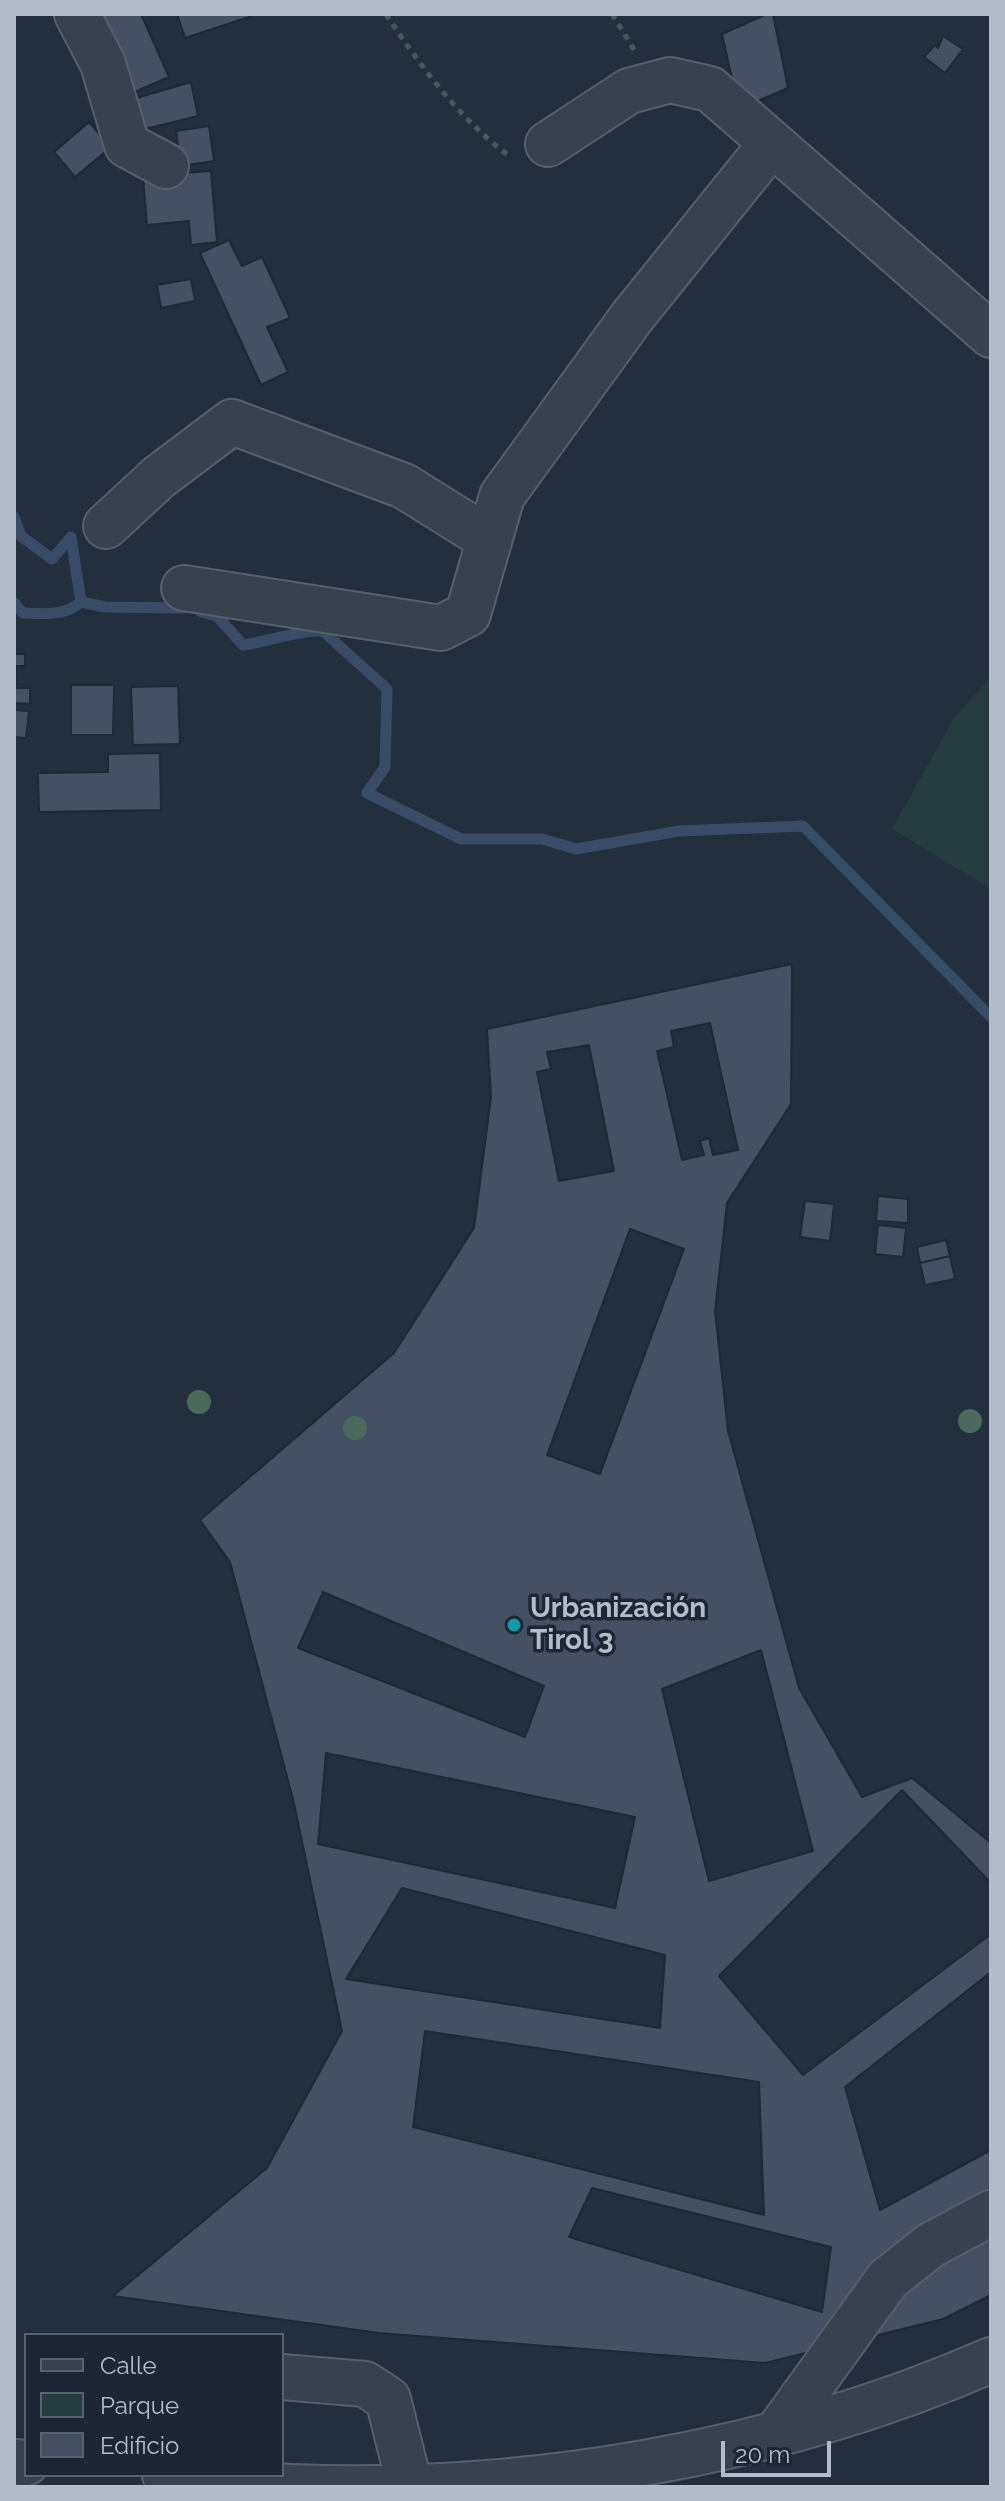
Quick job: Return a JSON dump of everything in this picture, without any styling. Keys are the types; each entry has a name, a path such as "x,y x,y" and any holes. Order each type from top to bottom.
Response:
{"street":[{"path":"77,14 103,64 127,145 166,166"},
{"path":"528,150 629,91 670,80 710,89 991,335"},
{"path":"184,588 441,628 468,614 502,496 632,317 772,143"},
{"path":"106,526 159,477 232,422 404,486 489,539"},
{"path":"776,2434 888,2279 931,2245 991,2213"},
{"path":"186,2477 291,2487 410,2487 530,2478 659,2458 776,2434 948,2379 991,2360"},
{"path":"284,2377 365,2384 388,2399 410,2487"}],"path":[{"path":"386,14 407,51 445,95 528,150"}],"green space":[{"path":"991,677 991,889 892,829 954,718"}],"building":[{"path":"95,14 141,14 169,77 130,94"},
{"path":"177,14 258,14 185,38"},
{"path":"773,14 788,88 739,109 722,34"},
{"path":"943,36 963,49 945,73 924,57 935,45 938,48"},
{"path":"191,82 198,116 133,132 130,100"},
{"path":"89,122 111,147 75,177 54,152"},
{"path":"209,126 214,161 181,166 176,131"},
{"path":"211,171 217,242 191,245 189,221 147,225 143,176"},
{"path":"229,240 242,266 262,257 290,318 267,327 288,372 261,385 200,253"},
{"path":"191,279 195,301 161,308 157,285"},
{"path":"14,654 25,654 25,666 16,666 16,682"},
{"path":"71,685 114,685 113,735 71,735"},
{"path":"178,686 180,744 133,745 131,687"},
{"path":"14,688 30,688 30,704 14,703"},
{"path":"14,710 29,711 26,738 14,737"},
{"path":"160,753 161,810 39,812 38,773 108,772 108,754"},
{"name":"Urbanización Tirol 3","path":"792,964 791,1104 727,1203 715,1311 728,1431 799,1688 862,1797 912,1778 991,1843 991,2295 943,2319 765,2363 379,2333 113,2296 267,2168 342,2031 293,1799 230,1562 200,1520 394,1353 474,1228 491,1097 487,1029"},
{"path":"710,1023 738,1150 713,1155 709,1138 700,1141 704,1155 682,1160 657,1051 674,1047 671,1031"},
{"path":"589,1045 614,1171 559,1181 537,1072 551,1069 547,1052"},
{"path":"878,1196 908,1199 908,1223 876,1221"},
{"path":"805,1201 834,1204 830,1241 800,1237"},
{"path":"878,1225 906,1228 903,1257 875,1254"},
{"path":"630,1229 684,1249 600,1474 547,1455"},
{"path":"946,1240 950,1256 920,1263 917,1247"},
{"path":"950,1256 955,1279 925,1285 920,1263"},
{"path":"323,1592 544,1686 525,1737 298,1648"},
{"path":"761,1650 813,1851 709,1881 662,1689"},
{"path":"326,1753 635,1817 615,1908 318,1844"},
{"path":"902,1790 991,1883 991,1934 803,2075 719,1976"},
{"path":"402,1888 665,1955 660,2028 346,1979"},
{"path":"991,1972 991,2150 880,2210 845,2087"},
{"path":"425,2031 759,2082 764,2215 413,2127"},
{"path":"592,2188 831,2247 822,2312 569,2237"}],"waterway":[{"path":"14,517 21,536 52,559 71,537 81,602 105,607 184,608"},
{"path":"14,603 23,613 46,614 68,610 81,602"},
{"path":"201,612 217,616 243,645 308,632 324,632 387,689 385,767 367,793 461,839 542,839 576,849 679,831 803,826 991,1017"}],"place":[{"name":"Urbanización Tirol 3","path":"514,1625"}]}
